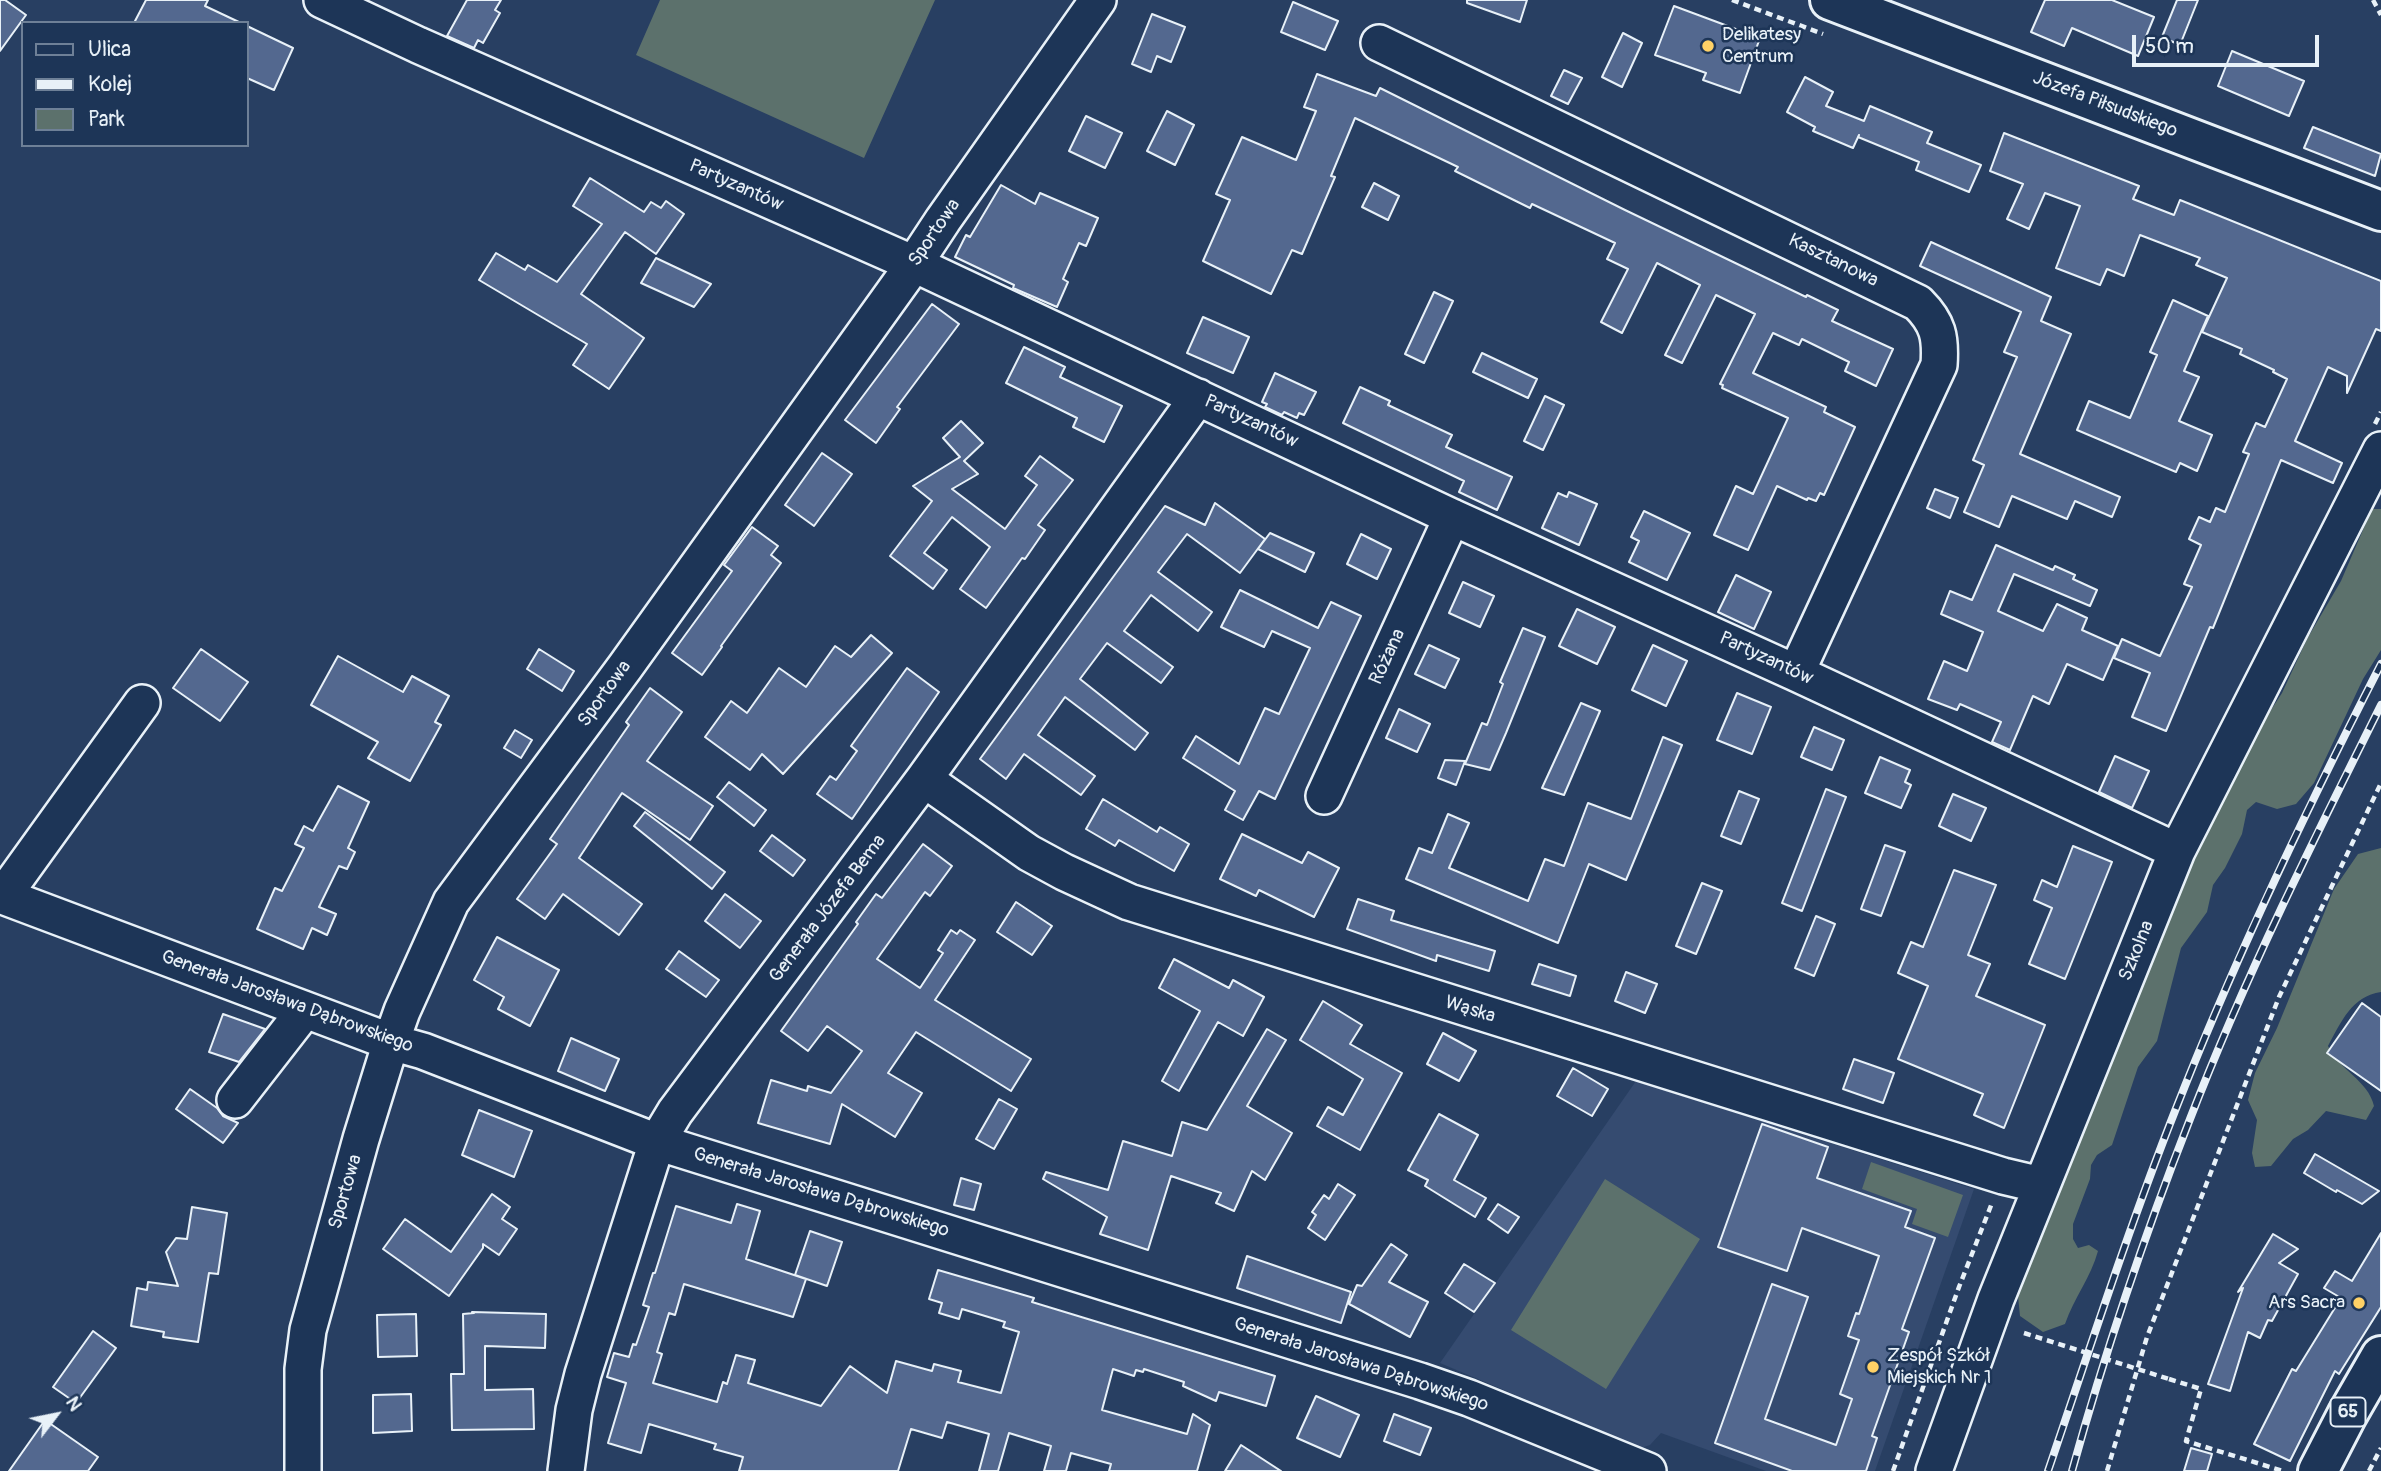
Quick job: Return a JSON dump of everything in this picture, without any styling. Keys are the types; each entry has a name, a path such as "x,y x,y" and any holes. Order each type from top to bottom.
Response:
{"main road":[{"name":"Józefa Piłsudskiego","path":"1830,0 2381,211"},
{"name":"65","path":"2318,1471 2381,1356"},
{"name":"65","path":"2344,1471 2381,1402"}],"street":[{"name":"Partyzantów","path":"322,0 430,51 914,264 1452,517 1796,673 2177,851"},
{"name":"Sportowa","path":"303,1471 303,1369 308,1330 391,1042 402,1011 456,895 625,667 914,264 1098,0"},
{"name":"Kasztanowa","path":"1380,43 1918,303 1930,315 1941,344 1939,365 1796,673"},
{"name":"Generała Józefa Bema","path":"566,1471 572,1421 583,1374 657,1142 675,1112 924,779 1198,397"},
{"name":"Szkolna","path":"1934,1471 1996,1299 2177,851 2381,450"},
{"name":"Różana","path":"1324,796 1452,517"},
{"path":"2,896 142,703"},
{"name":"Wąska","path":"924,779 1029,853 1129,902 1965,1164 2041,1185"},
{"name":"Generała Jarosława Dąbrowskiego","path":"2,896 391,1042 423,1051 657,1142 1420,1381 1469,1398 1648,1471"},
{"path":"235,1100 305,1010"}],"path":[{"path":"2373,0 2381,15"},
{"path":"2107,1471 2147,1337 2279,997 2381,783"},
{"path":"2024,1333 2201,1389 2186,1441 2283,1471"},
{"path":"2369,1471 2381,1448"}],"shaded area":[{"path":"1636,1081 1974,1189 1875,1471 1766,1471 1661,1433 1650,1445 1641,1448 1440,1363"}],"green space":[{"path":"660,0 935,0 864,158 636,55"},
{"path":"2372,509 2381,509 2381,650 2363,679 2314,783 2296,804 2277,809 2256,802 2247,810 2242,834 2213,885 2207,912 2181,948 2157,1041 2138,1067 2112,1145 2097,1155 2091,1165 2090,1179 2073,1224 2073,1239 2078,1248 2089,1245 2098,1251 2095,1261 2065,1324 2043,1332 2020,1316 2018,1296 2027,1260 2201,831 2241,756 2282,693 2307,639 2341,581"},
{"path":"2381,848 2381,992 2362,999 2348,1012 2328,1046 2339,1062 2366,1089 2374,1106 2366,1120 2326,1111 2308,1130 2293,1139 2271,1166 2255,1167 2252,1153 2257,1120 2248,1100 2255,1073 2277,1028 2334,889 2358,854"},
{"path":"1871,1162 1963,1195 1948,1237 1912,1224 1917,1209 1862,1189"},
{"path":"1605,1179 1700,1239 1606,1389 1511,1330"}],"building":[{"path":"0,0 5,0 26,15 0,51"},
{"path":"146,0 208,0 205,6 237,21 135,21"},
{"path":"467,0 501,0 495,10 500,13 483,43 478,40 474,48 447,36"},
{"path":"1467,0 1527,0 1520,22 1467,3"},
{"path":"2045,0 2112,0 2154,17 2138,56 2072,28 2064,46 2031,32"},
{"path":"2177,0 2198,0 2180,45 2162,37"},
{"path":"1293,2 1338,21 1325,50 1281,32"},
{"name":"Delikatesy Centrum","path":"1674,6 1760,38 1740,93 1703,80 1706,73 1655,55"},
{"path":"1152,14 1185,27 1171,62 1157,56 1151,72 1132,64"},
{"path":"248,26 293,48 274,90 248,78"},
{"path":"1623,33 1642,43 1622,87 1602,77"},
{"path":"2232,51 2304,81 2289,116 2218,86"},
{"path":"1564,70 1582,78 1568,104 1551,96"},
{"path":"1317,74 1376,96 1380,88 1625,210 1838,310 1832,321 1893,349 1876,386 1845,371 1849,362 1802,339 1799,345 1773,333 1753,373 1826,407 1824,412 1855,427 1824,495 1820,493 1816,501 1807,500 1777,486 1748,550 1714,535 1736,486 1753,494 1788,418 1722,388 1723,385 1720,384 1755,314 1716,295 1682,363 1665,355 1700,285 1657,263 1622,333 1601,322 1628,269 1607,259 1615,243 1532,204 1530,208 1455,171 1458,167 1355,118 1331,176 1335,177 1302,254 1292,250 1271,294 1203,261 1230,200 1216,194 1242,137 1296,160 1316,111 1304,107"},
{"path":"1805,77 1833,92 1826,106 1864,121 1870,106 1932,132 1927,143 1981,165 1969,192 1916,170 1919,162 1858,137 1853,148 1813,131 1815,127 1787,112"},
{"path":"1167,111 1194,125 1175,165 1147,151"},
{"path":"1086,116 1122,133 1105,168 1069,151"},
{"path":"2313,127 2381,154 2375,176 2304,148"},
{"path":"2004,133 2139,186 2133,199 2174,215 2180,200 2381,281 2381,331 2376,329 2347,393 2347,376 2328,367 2295,441 2342,463 2333,483 2281,460 2213,628 2210,627 2166,731 2132,717 2150,673 2114,658 2122,639 2160,656 2192,587 2184,584 2201,545 2189,539 2199,517 2210,522 2216,508 2225,512 2249,454 2243,452 2256,423 2265,427 2287,379 2240,354 2242,349 2202,332 2227,278 2196,265 2200,258 2140,235 2124,276 2107,269 2100,285 2056,268 2080,206 2045,193 2029,229 2007,219 2023,184 1990,171"},
{"path":"590,178 644,212 651,202 661,208 666,201 684,214 656,254 625,232 581,294 644,338 609,389 573,365 587,344 479,280 496,253 525,270 528,265 557,282 602,224 573,206"},
{"path":"1374,183 1399,196 1388,220 1362,207"},
{"path":"1001,185 1035,204 1040,193 1098,218 1086,246 1079,243 1063,279 1068,282 1057,307 1013,288 1014,285 955,257 966,235 970,237"},
{"path":"1931,242 2051,297 2041,321 2071,334 2020,454 2120,497 2112,517 2075,501 2067,519 2012,496 1999,527 1964,512 1984,465 1973,460 2017,357 2004,352 2021,312 1920,266"},
{"path":"656,258 711,284 694,307 641,283"},
{"path":"1434,292 1453,301 1424,363 1405,354"},
{"path":"2173,300 2208,316 2184,371 2199,377 2179,421 2212,435 2197,471 2180,463 2176,472 2077,430 2089,401 2130,418 2157,355 2150,352"},
{"path":"932,304 959,324 897,407 900,409 876,443 845,420"},
{"path":"1203,317 1249,337 1233,373 1187,353"},
{"path":"1024,347 1065,367 1060,377 1122,406 1104,442 1073,427 1077,418 1006,383"},
{"path":"1482,353 1537,379 1528,398 1473,372"},
{"path":"1275,373 1316,392 1304,415 1299,413 1297,418 1284,412 1282,415 1265,407 1267,404 1262,402"},
{"path":"1360,387 1390,401 1388,405 1452,435 1446,447 1512,477 1497,510 1459,492 1464,481 1343,423"},
{"path":"1545,396 1564,405 1543,450 1524,441"},
{"path":"961,421 983,443 964,461 978,474 952,489 1005,529 1037,485 1025,476 1040,456 1073,480 1038,525 1045,530 986,608 960,589 990,547 952,517 924,553 947,570 933,589 890,556 932,501 913,486 960,457 943,438"},
{"path":"822,453 852,474 814,526 785,505"},
{"path":"1935,489 1958,498 1950,518 1927,508"},
{"path":"1569,492 1597,504 1579,545 1542,528 1558,493 1567,497"},
{"path":"1215,503 1265,539 1240,573 1187,534 1158,572 1212,612 1198,631 1151,595 1124,631 1173,667 1161,683 1107,643 1080,679 1148,733 1135,750 1065,697 1038,735 1095,776 1081,795 1024,754 1006,779 980,759 1165,506 1205,525"},
{"path":"1644,511 1690,533 1667,580 1629,562 1639,541 1631,537"},
{"path":"752,527 778,546 771,555 781,563 702,675 672,653 732,571 724,565"},
{"path":"1270,533 1314,553 1305,572 1258,549"},
{"path":"1361,534 1391,549 1377,579 1347,564"},
{"path":"1996,545 2053,570 2055,566 2075,575 2073,579 2097,590 2090,606 2014,574 1998,611 2043,631 2057,604 2087,618 2082,630 2118,646 2103,680 2067,664 2049,704 2033,696 2010,750 1992,742 2001,722 1960,704 1957,710 1928,699 1944,661 1967,671 1983,632 1941,614 1950,591 1972,600"},
{"path":"1736,575 1771,592 1754,629 1718,612"},
{"path":"1463,582 1494,596 1480,627 1449,613"},
{"path":"1240,590 1318,628 1331,602 1361,616 1275,799 1259,791 1243,820 1225,810 1235,791 1183,758 1196,736 1239,764 1265,708 1279,714 1310,648 1272,631 1264,647 1221,627"},
{"path":"1577,609 1615,627 1597,664 1559,646"},
{"path":"1523,628 1545,637 1506,733 1490,770 1465,764 1482,723 1487,725 1503,684 1500,682"},
{"path":"871,635 892,653 783,774 762,754 750,770 705,737 731,701 747,713 779,668 806,687 835,646 851,657"},
{"path":"1429,645 1459,659 1445,688 1415,674"},
{"path":"1653,645 1687,661 1666,706 1632,690"},
{"path":"201,649 248,682 220,721 173,688"},
{"path":"539,649 574,671 562,691 527,669"},
{"path":"338,656 403,692 412,676 449,696 435,722 441,725 410,781 368,758 378,742 311,705"},
{"path":"907,668 939,692 852,819 817,794 830,776 836,780 857,751 851,746"},
{"path":"650,688 682,712 647,761 713,806 690,840 622,793 579,858 642,904 619,935 563,894 545,919 517,899 557,844 550,839 629,725 626,722"},
{"path":"1737,693 1771,707 1752,754 1717,740"},
{"path":"1581,703 1600,711 1564,795 1542,788"},
{"path":"1399,709 1430,724 1417,752 1386,738"},
{"path":"1814,727 1844,740 1832,770 1801,757"},
{"path":"515,730 532,740 521,758 504,748"},
{"path":"1663,737 1682,745 1626,880 1589,864 1558,943 1406,879 1419,848 1432,853 1448,814 1469,823 1449,868 1528,901 1545,859 1564,866 1588,803 1631,819"},
{"path":"2115,756 2149,771 2132,808 2099,792"},
{"path":"1880,757 1910,770 1905,782 1911,785 1901,808 1865,793"},
{"path":"1445,760 1465,761 1456,785 1438,778"},
{"path":"729,782 766,810 754,826 717,797"},
{"path":"338,786 369,802 348,848 355,852 347,869 339,866 319,907 336,914 327,935 312,928 303,949 257,929 275,888 282,891 304,848 295,844 304,826 313,831"},
{"path":"1826,789 1846,797 1802,911 1782,903"},
{"path":"1739,791 1759,799 1741,844 1721,836"},
{"path":"1953,794 1986,808 1971,841 1939,826"},
{"path":"1103,799 1157,832 1160,827 1189,844 1174,871 1119,840 1115,846 1086,829"},
{"path":"645,812 725,872 712,889 634,826"},
{"path":"1242,834 1302,863 1308,852 1339,868 1314,917 1259,890 1256,896 1220,879"},
{"path":"772,835 805,860 793,876 760,851"},
{"path":"923,844 952,866 930,896 925,892 877,959 920,988 943,953 938,950 951,930 957,934 960,930 975,940 935,1000 1031,1059 1011,1091 916,1032 888,1073 922,1093 895,1137 842,1104 830,1144 758,1123 771,1080 807,1091 808,1086 831,1093 862,1051 827,1026 808,1051 781,1031 858,924 856,922 876,894 882,898"},
{"path":"1885,845 1905,852 1881,916 1861,909"},
{"path":"2073,846 2112,862 2065,979 2029,964 2052,908 2034,900 2042,880 2057,887"},
{"path":"1954,870 1996,885 1968,955 1990,964 1976,996 2045,1025 2004,1128 1974,1115 1983,1094 1898,1059 1928,986 1898,973 1911,942 1923,947"},
{"path":"1702,883 1722,891 1696,954 1676,946"},
{"path":"725,894 761,921 740,948 705,921"},
{"path":"1358,899 1394,911 1391,920 1495,951 1489,971 1437,955 1436,961 1347,929"},
{"path":"1016,902 1052,926 1032,955 997,932"},
{"path":"1816,916 1835,924 1814,976 1795,968"},
{"path":"497,937 559,970 530,1026 498,1009 504,997 474,980"},
{"path":"679,951 719,980 706,997 666,969"},
{"path":"1174,959 1229,988 1233,980 1264,997 1243,1036 1218,1022 1179,1091 1162,1081 1200,1011 1159,988"},
{"path":"1539,964 1576,976 1570,996 1532,984"},
{"path":"1626,972 1657,984 1645,1013 1615,1001"},
{"path":"1323,1001 1362,1025 1350,1044 1402,1073 1360,1150 1317,1126 1328,1107 1343,1115 1363,1079 1300,1040"},
{"path":"2362,1003 2381,1017 2381,1091 2327,1053"},
{"path":"223,1014 265,1029 239,1062 209,1052"},
{"path":"1267,1029 1286,1040 1247,1106 1292,1133 1265,1180 1252,1171 1234,1211 1216,1203 1221,1193 1171,1176 1148,1250 1100,1234 1107,1217 1043,1179 1046,1172 1108,1190 1123,1141 1172,1156 1182,1122 1207,1130"},
{"path":"1443,1033 1476,1051 1459,1081 1427,1064"},
{"path":"571,1038 619,1059 605,1091 558,1071"},
{"path":"1854,1059 1894,1073 1883,1103 1843,1089"},
{"path":"1573,1068 1608,1089 1592,1116 1557,1096"},
{"path":"190,1089 217,1108 223,1116 238,1123 223,1143 176,1109"},
{"path":"999,1099 1017,1109 994,1149 976,1139"},
{"path":"479,1110 532,1131 514,1177 462,1155"},
{"path":"1439,1114 1478,1135 1454,1180 1486,1198 1475,1217 1425,1186 1428,1180 1408,1170"},
{"path":"1762,1124 1828,1147 1817,1178 1911,1211 1905,1227 1935,1238 1902,1329 1909,1332 1872,1436 1877,1438 1866,1471 1792,1471 1715,1443 1772,1284 1808,1297 1765,1419 1836,1445 1852,1399 1840,1394 1859,1340 1848,1336 1856,1313 1859,1314 1879,1256 1802,1228 1787,1271 1718,1247"},
{"path":"2315,1154 2379,1191 2362,1204 2337,1190 2336,1192 2304,1173"},
{"path":"961,1178 981,1184 974,1210 954,1205"},
{"path":"1338,1184 1355,1195 1325,1240 1308,1228 1316,1215 1312,1212 1324,1195 1329,1199"},
{"path":"492,1194 510,1207 502,1219 517,1229 499,1255 483,1244 483,1248 449,1296 383,1249 405,1219 451,1252"},
{"path":"737,1204 760,1211 746,1259 806,1279 793,1317 684,1284 675,1315 669,1313 657,1352 662,1354 653,1383 717,1402 723,1382 727,1384 736,1355 755,1360 748,1383 821,1406 850,1366 887,1393 896,1361 932,1371 934,1364 961,1371 958,1382 1001,1393 1019,1332 1003,1327 1005,1322 962,1309 959,1319 939,1313 942,1303 929,1299 938,1270 1034,1298 1032,1302 1275,1376 1266,1406 1219,1392 1216,1401 1183,1386 1184,1382 1144,1369 1143,1372 1136,1370 1134,1376 1113,1369 1102,1410 1187,1434 1193,1414 1210,1425 1197,1471 1109,1471 1111,1464 1071,1453 1066,1471 1044,1471 1051,1446 1009,1433 998,1471 979,1471 989,1434 947,1422 942,1438 911,1429 898,1471 739,1471 743,1457 714,1449 716,1444 649,1424 641,1453 608,1443 626,1383 607,1377 614,1353 629,1357 633,1344 636,1345 649,1307 643,1305 676,1206 731,1223"},
{"path":"1498,1204 1519,1217 1508,1233 1488,1219"},
{"path":"192,1207 227,1213 218,1274 209,1273 198,1342 163,1337 164,1332 131,1326 137,1288 147,1290 148,1282 178,1286 166,1252 176,1238 187,1239"},
{"path":"810,1231 842,1242 827,1286 795,1275"},
{"path":"2381,1233 2381,1307 2339,1374 2335,1371 2290,1461 2254,1444 2292,1369 2296,1371 2341,1298 2324,1288 2335,1271 2352,1281"},
{"path":"2273,1234 2298,1249 2279,1263 2298,1274 2272,1321 2268,1320 2260,1338 2248,1332 2230,1391 2208,1384 2243,1288 2238,1292"},
{"path":"1391,1244 1407,1255 1389,1282 1428,1302 1410,1337 1349,1304 1357,1285 1362,1286"},
{"path":"1247,1256 1351,1292 1341,1323 1237,1288"},
{"path":"1464,1264 1495,1283 1474,1312 1445,1293"},
{"path":"472,1312 546,1314 545,1348 485,1346 485,1390 533,1389 534,1429 452,1430 451,1374 464,1374 463,1314 474,1313"},
{"path":"416,1314 417,1356 378,1357 377,1315"},
{"path":"93,1331 116,1348 76,1403 53,1387"},
{"path":"411,1394 412,1431 373,1433 373,1395"},
{"path":"1316,1396 1359,1415 1340,1457 1297,1438"},
{"path":"1394,1414 1431,1428 1420,1455 1384,1441"},
{"path":"45,1420 98,1457 88,1471 9,1471"},
{"path":"1241,1445 1281,1471 1225,1471"},
{"path":"2191,1448 2212,1454 2207,1471 2184,1471"}],"railway":[{"path":"2048,1471 2141,1201 2198,1054 2272,885 2381,664"},
{"path":"2072,1471 2142,1250 2211,1066 2281,910 2381,705"}],"place":[{"name":"Delikatesy Centrum","path":"1708,46"},
{"name":"Ars Sacra","path":"2359,1303"},
{"name":"Zespół Szkół Miejskich Nr 1","path":"1873,1367"}]}
